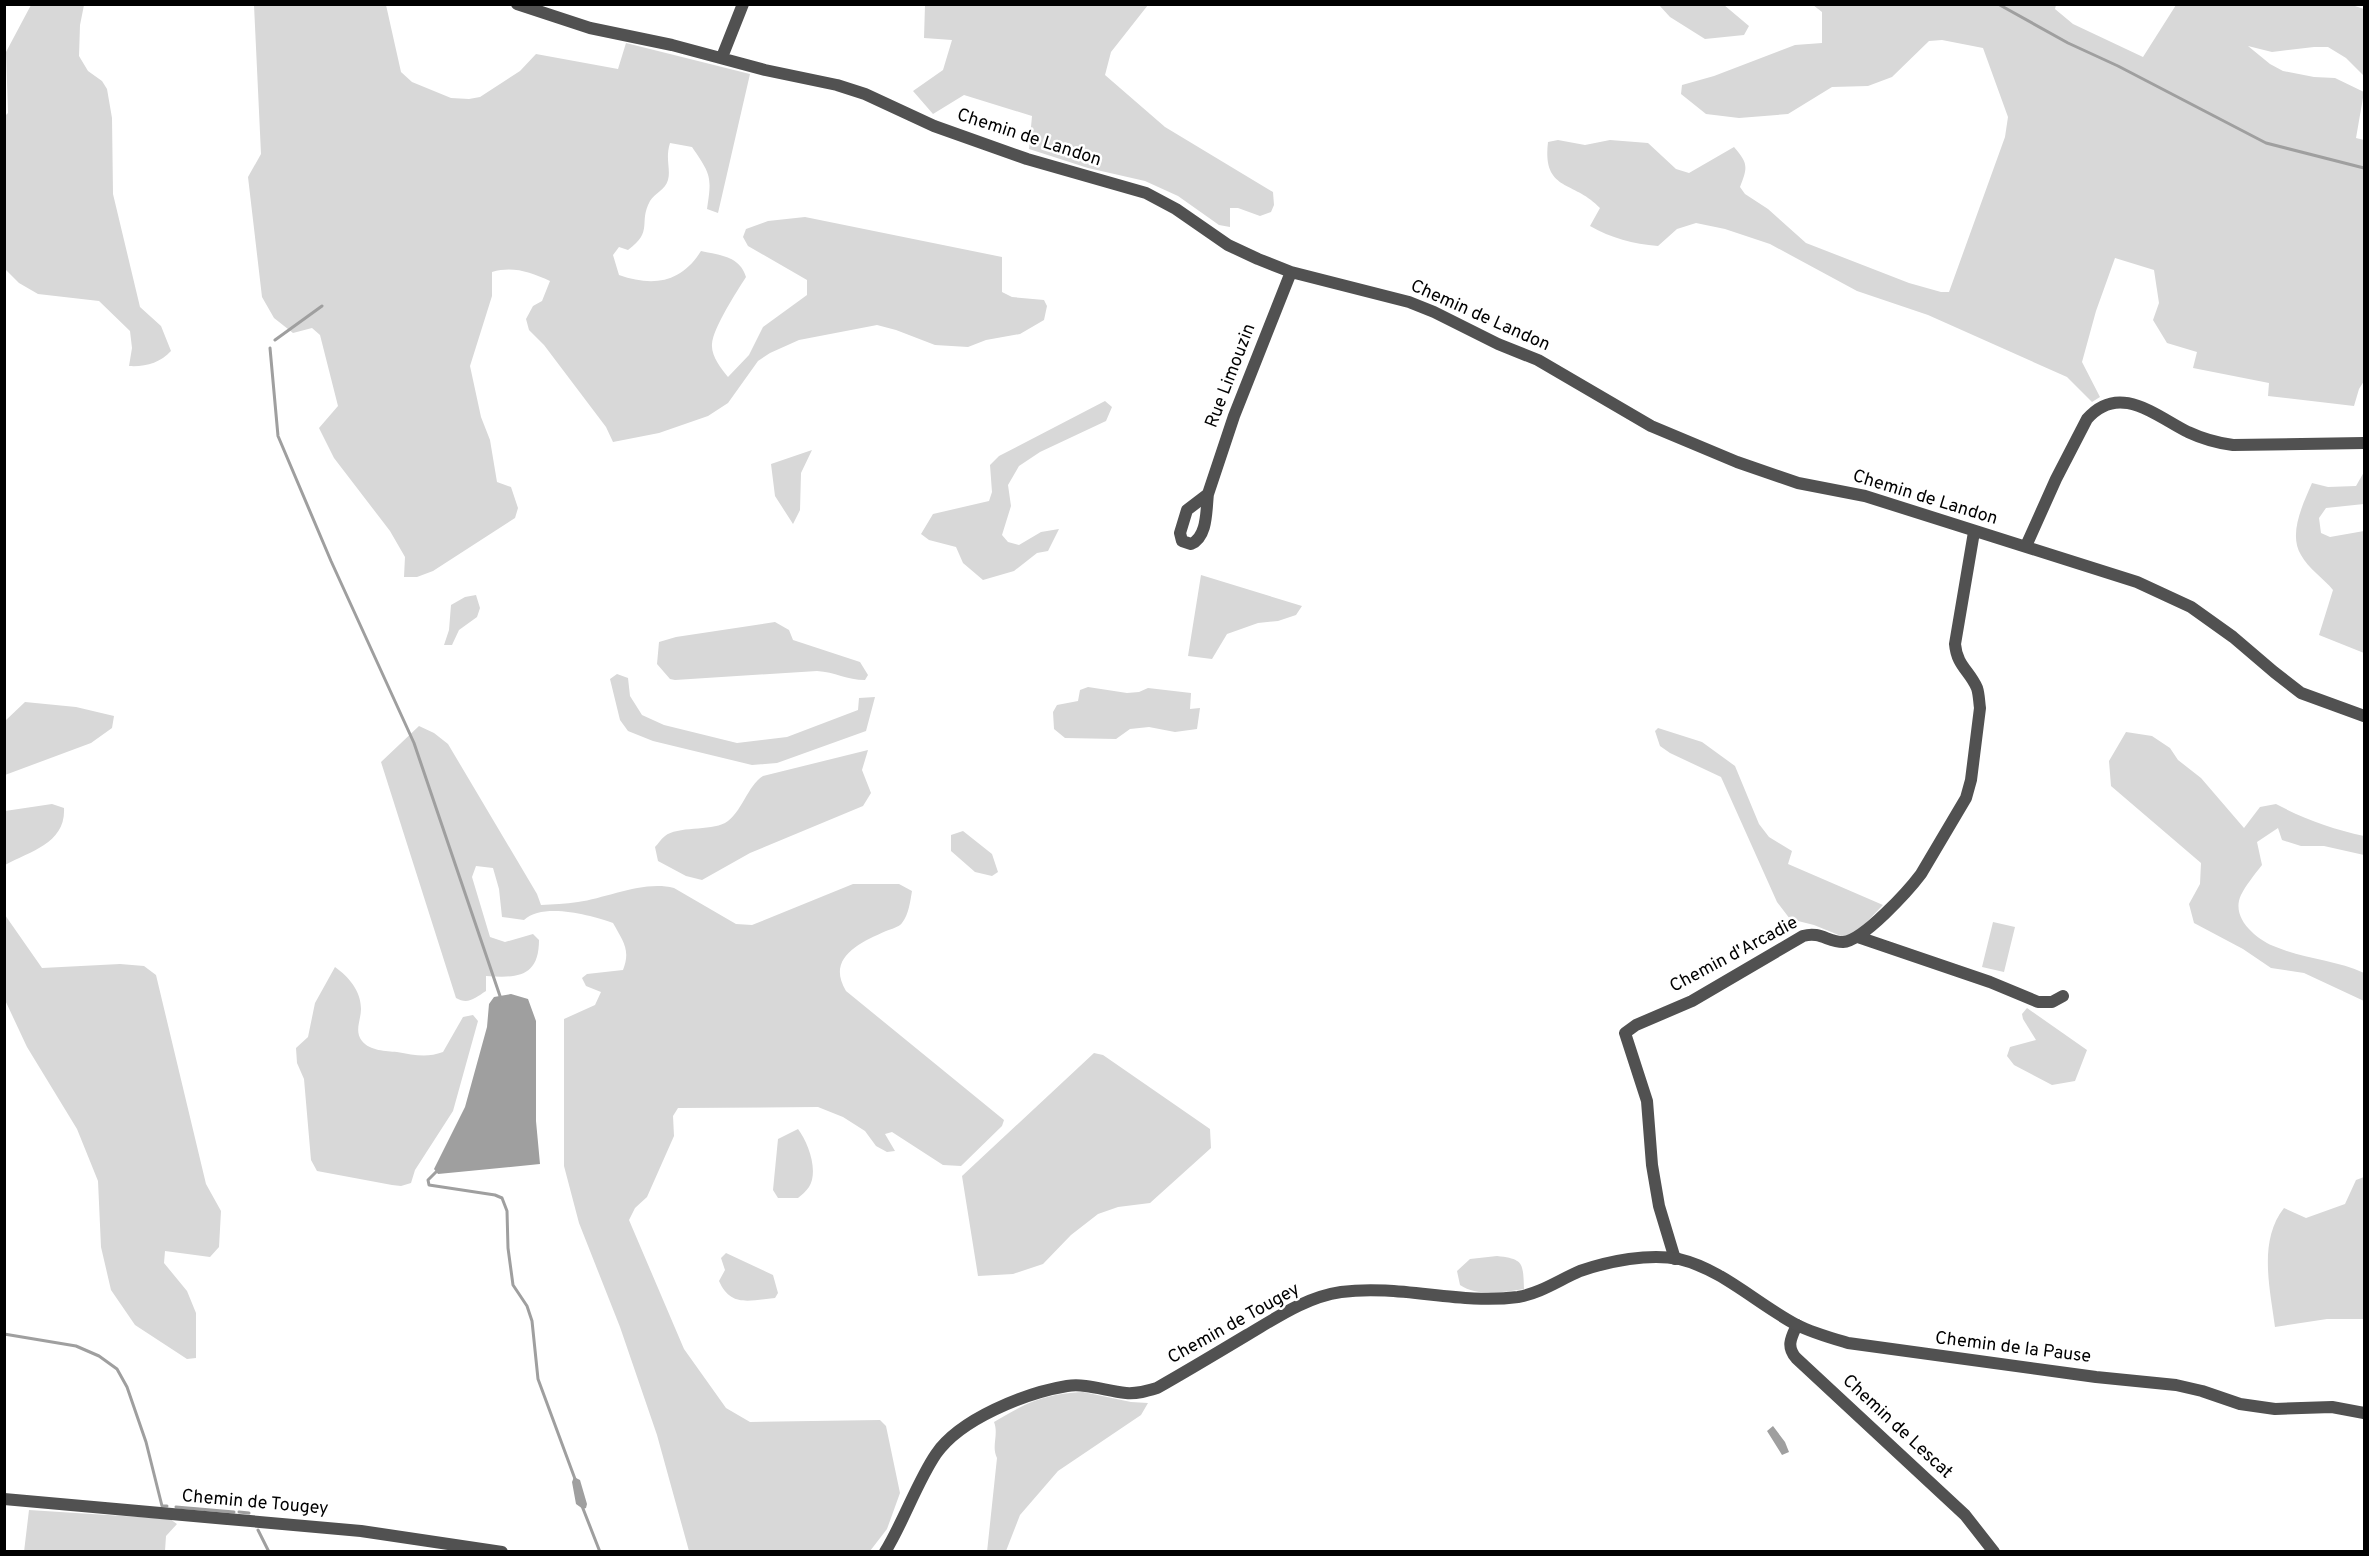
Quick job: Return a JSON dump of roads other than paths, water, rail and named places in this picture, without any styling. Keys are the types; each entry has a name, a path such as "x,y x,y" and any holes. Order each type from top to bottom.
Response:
{"street":[{"name":"Chemin de Landon","path":"517,4 590,28 722,57 765,70 865,94 934,126 1027,159 1146,193 1176,209 1228,245 1291,272 1409,302 1434,312 1498,344 1538,360 1651,426 1756,469 1798,483 1865,496 2163,592 2215,623 2301,693 2364,716"},
{"path":"722,57 743,4"},
{"name":"Rue Limouzin","path":"1208,494 1234,416 1291,272"},
{"path":"2026,546 2056,478 2087,419 2094,411 2112,402 2130,403 2154,412 2189,432 2213,442 2233,445 2364,443"},
{"path":"1974,531 1955,644 1960,666 1976,687 1980,708 1971,780 1966,798 1912,886 1858,936 1990,982 2038,1002 2052,1002 2063,996"},
{"name":"Chemin d'Arcadie","path":"1675,1258 1659,1206 1652,1165 1647,1101 1625,1033 1692,1000 1803,936 1813,933 1843,942 1858,936"},
{"name":"Chemin de la Pause","path":"1675,1258 1698,1264 1797,1325 1825,1337 1848,1343 2106,1378 2176,1385 2240,1404 2275,1409 2332,1407 2364,1413"},
{"name":"Chemin de Tougey","path":"885,1551 935,1455 949,1438 966,1425 1022,1398 1066,1386 1142,1393 1157,1388 1288,1311 1313,1300 1341,1292 1377,1291 1496,1298 1519,1296 1537,1292 1596,1266 1626,1260 1675,1258"},
{"name":"Chemin de Lescat","path":"1797,1325 1789,1340 1791,1352 1796,1358 1965,1515 1994,1551"},
{"name":"Chemin de Tougey","path":"4,1499 361,1531 501,1551"}],"waterway":[{"path":"1998,4 2068,43 2118,66 2266,143 2364,168"},
{"path":"275,340 322,306"},
{"path":"270,348 278,436 331,561 414,743 501,999"},
{"path":"437,1171 428,1180 429,1185 502,1198 507,1211 508,1248 513,1285 527,1306 532,1321 538,1379 575,1479"},
{"path":"4,1334 76,1346 99,1356 117,1369 127,1387 146,1442 162,1506 167,1506"},
{"path":"582,1506 600,1552"},
{"path":"176,1507 234,1512"},
{"path":"239,1512 249,1513"},
{"path":"258,1530 269,1552"}]}
